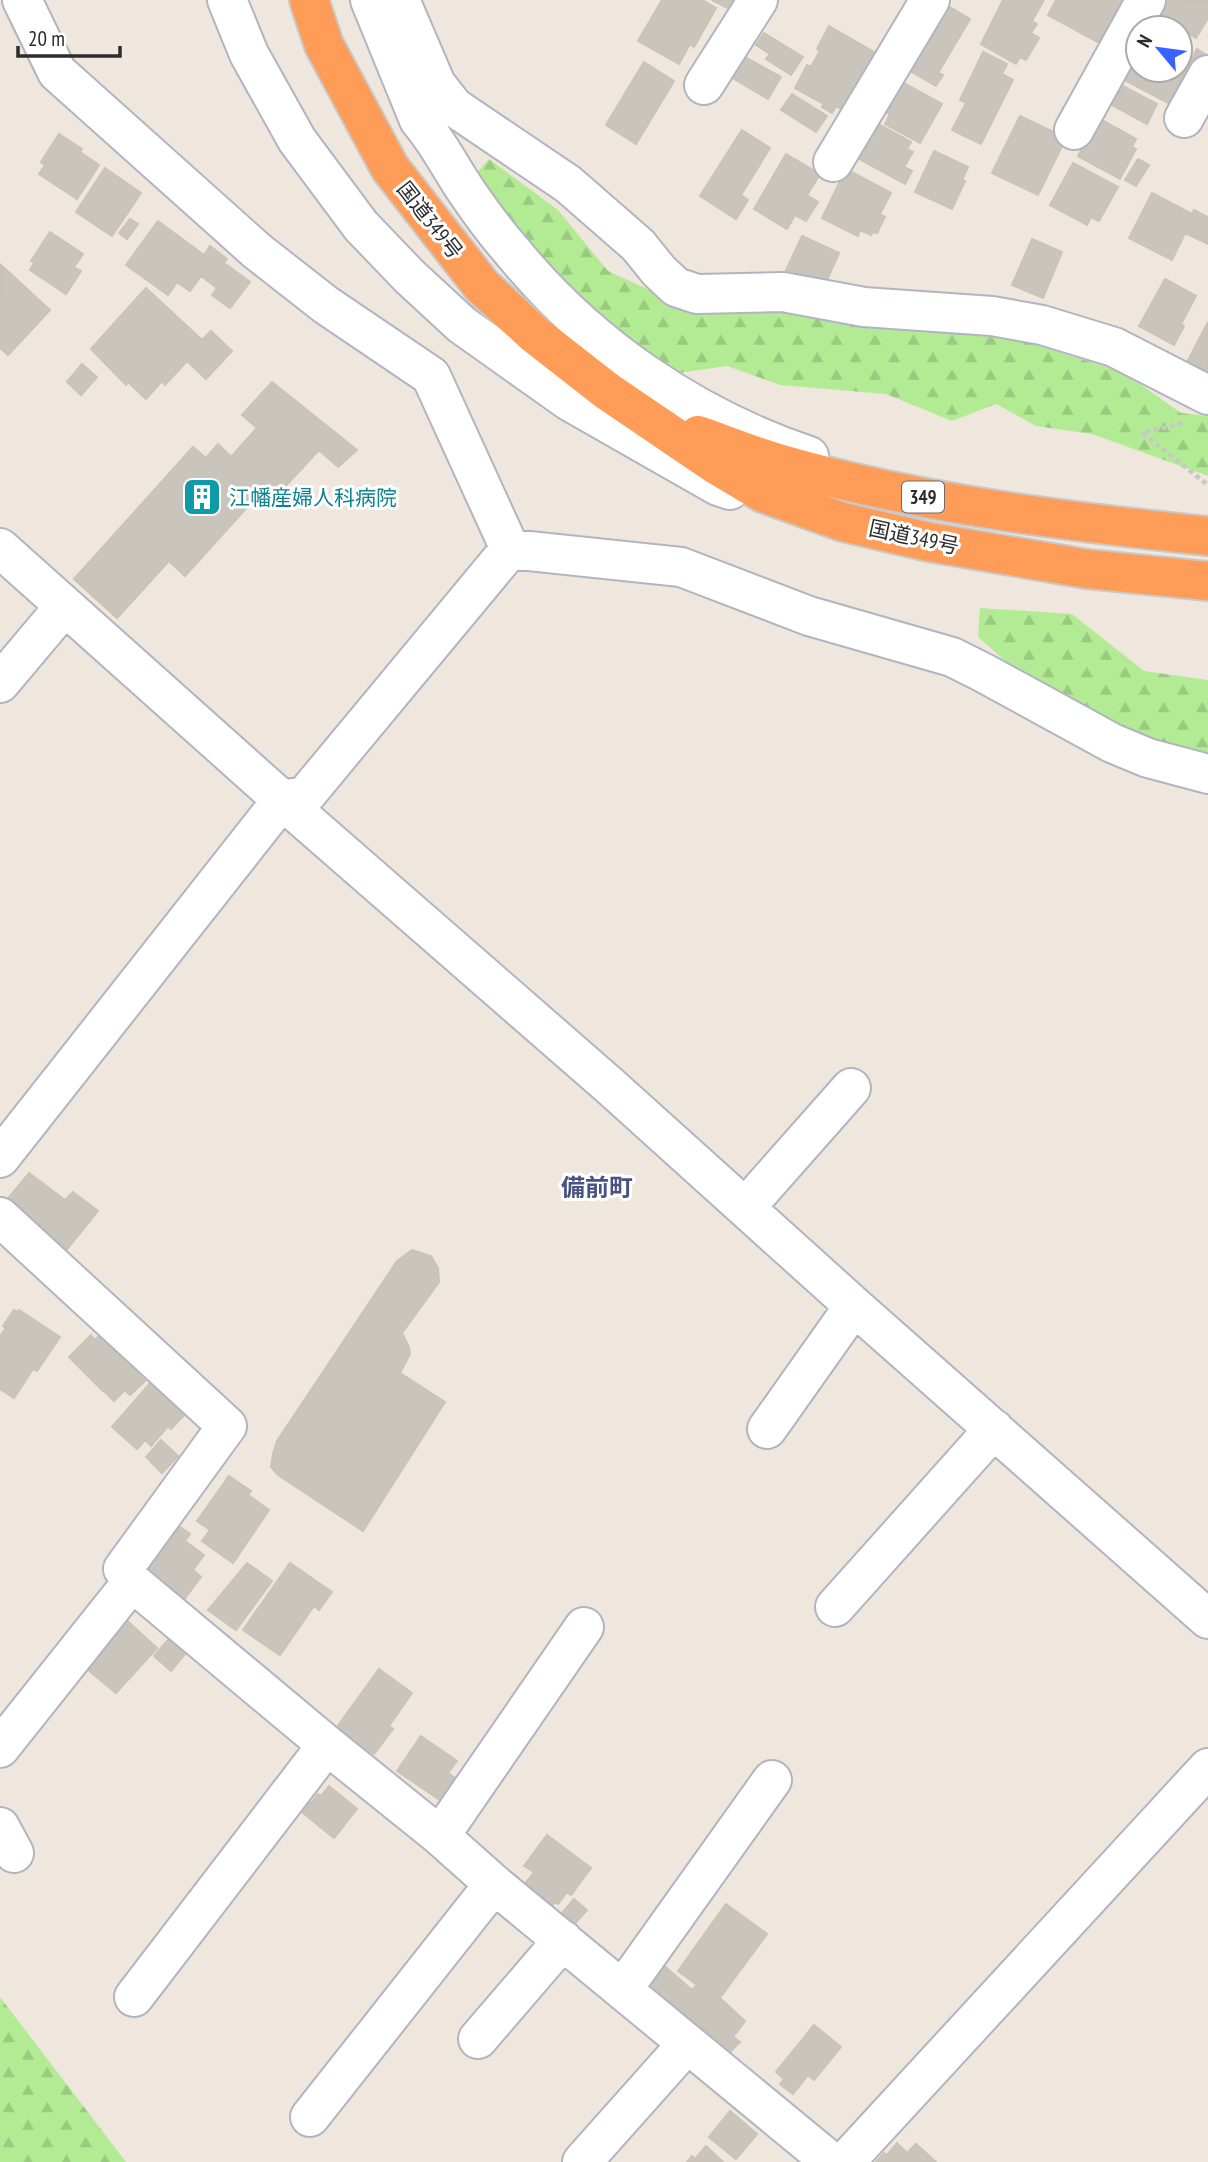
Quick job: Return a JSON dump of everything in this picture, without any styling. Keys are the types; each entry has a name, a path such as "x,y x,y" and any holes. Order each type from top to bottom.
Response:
{"highway":[{"name":"国道349号","path":"309,0 324,45 390,167 482,286 534,334 607,391 716,465 763,493 843,522 929,542 1087,569 1208,581"},
{"name":"国道349号","path":"646,416 776,463 849,482 934,499 1094,524 1208,536"}],"street":[{"path":"22,0 57,72 257,251 326,305 431,376 510,549"},
{"path":"227,0 249,54 298,140 361,226 410,277 462,325 569,401 718,486 790,512 843,522"},
{"path":"370,0 419,120 468,195 511,251 579,322 610,349 667,389 732,424 786,449 934,499"},
{"path":"400,0 436,84 454,107 578,192 638,245 676,287 697,294 783,292 864,307 992,316 1042,325 1114,346 1197,409"},
{"path":"704,85 758,0"},
{"path":"833,162 930,0"},
{"path":"1074,130 1146,0"},
{"path":"1184,118 1208,75"},
{"path":"0,548 282,800 610,1086 1208,1619"},
{"path":"510,549 681,567 809,616 951,657 1112,743 1148,758 1208,774"},
{"path":"0,1158 282,800 305,796 510,549"},
{"path":"0,683 64,607"},
{"path":"745,1208 851,1088"},
{"path":"0,1217 227,1426 123,1569 132,1582 831,2162"},
{"path":"767,1429 854,1306"},
{"path":"835,1607 994,1429"},
{"path":"0,1748 132,1582"},
{"path":"440,1836 584,1627"},
{"path":"134,1997 327,1745"},
{"path":"845,2162 1208,1768"},
{"path":"623,1989 772,1780"},
{"path":"310,2117 494,1884"},
{"path":"478,2039 563,1940"},
{"path":"582,2162 687,2044"}],"path":[{"path":"1197,409 1142,433 1208,485"}],"green space":[{"path":"489,159 558,210 608,271 671,300 1008,336 1123,372 1181,413 1208,416 1208,476 1092,434 1036,426 996,404 952,421 886,394 780,385 727,366 678,373 601,321 553,269 474,176"},
{"path":"980,608 1072,614 1144,671 1208,680 1208,766 1038,690 978,637"},
{"path":"0,1997 126,2162 0,2162"}],"building":[{"path":"662,0 702,0 716,8 694,47 690,44 679,64 638,41"},
{"path":"712,0 734,0 742,4 737,13"},
{"path":"1003,0 1044,0 1032,21 1037,24 1031,33 1039,38 1026,60 1020,57 1016,64 981,44"},
{"path":"1056,0 1127,0 1103,45 1048,15"},
{"path":"1162,0 1208,1 1208,18 1196,38 1194,14 1154,14"},
{"path":"945,4 970,19 938,73 943,75 936,86 903,67"},
{"path":"829,26 881,56 844,111 836,106 832,113 822,107 824,104 795,88 807,65 811,67 820,51 817,49"},
{"path":"764,33 803,57 791,75 766,59 770,54 756,45"},
{"path":"1197,49 1208,56 1196,77 1194,76 1194,55"},
{"path":"983,52 1007,64 1002,74 1013,80 981,144 952,130 966,103 960,100"},
{"path":"741,55 781,77 768,99 729,76"},
{"path":"644,62 674,81 636,144 606,125"},
{"path":"900,81 942,104 920,143 885,124 890,114 884,111"},
{"path":"1115,82 1157,104 1147,124 1105,101"},
{"path":"1132,84 1178,84 1168,103"},
{"path":"792,94 827,116 816,132 781,110"},
{"path":"1020,116 1066,138 1038,195 992,173"},
{"path":"1098,118 1136,139 1132,147 1136,149 1120,179 1078,156"},
{"path":"875,122 911,142 907,149 913,152 904,167 912,171 905,184 856,157"},
{"path":"742,130 770,148 741,195 748,200 736,219 700,196"},
{"path":"59,134 82,149 80,152 99,165 77,199 39,174 45,165 41,162"},
{"path":"934,151 968,167 962,180 965,181 952,209 915,192"},
{"path":"786,154 820,174 807,195 818,202 806,221 795,215 787,229 754,209"},
{"path":"1138,159 1149,165 1136,186 1125,180"},
{"path":"1073,163 1118,187 1099,221 1091,217 1087,225 1050,205"},
{"path":"105,168 141,193 112,236 76,212"},
{"path":"846,169 891,193 880,214 885,217 877,233 873,232 871,235 860,230 858,236 822,218"},
{"path":"1152,193 1192,214 1194,210 1208,217 1208,244 1185,233 1172,260 1129,238"},
{"path":"130,219 138,224 127,239 119,233"},
{"path":"158,221 204,255 210,246 227,259 224,263 250,282 230,308 212,295 217,288 201,276 190,291 177,282 168,295 126,265"},
{"path":"50,232 83,254 74,267 81,271 66,294 30,270 34,263 31,261"},
{"path":"802,236 839,253 823,289 782,279"},
{"path":"1032,239 1062,252 1043,298 1012,285"},
{"path":"1,265 50,310 8,355 0,348"},
{"path":"1165,279 1196,296 1181,324 1184,326 1174,345 1139,326"},
{"path":"146,288 202,340 211,331 232,351 206,379 187,361 165,385 162,381 146,399 128,382 126,385 91,349"},
{"path":"1208,322 1208,376 1186,364"},
{"path":"82,364 97,377 81,395 67,382"},
{"name":"江幡産婦人科病院","path":"272,382 357,450 338,467 319,450 271,502 260,493 185,576 169,561 117,618 74,579 193,447 206,458 218,444 231,457 257,428 242,415"},
{"path":"29,1173 65,1200 73,1192 98,1211 64,1253 5,1202"},
{"path":"412,1250 431,1256 438,1268 439,1282 402,1333 410,1354 400,1373 445,1402 363,1531 278,1475 271,1467 273,1454 277,1441 397,1261"},
{"path":"14,1310 19,1310 60,1337 37,1371 33,1369 14,1398 0,1389 0,1336"},
{"path":"91,1335 95,1340 99,1336 129,1366 103,1391 69,1357"},
{"path":"130,1366 145,1381 130,1395 125,1390 114,1401 105,1392"},
{"path":"152,1381 187,1412 171,1429 168,1426 151,1446 145,1440 137,1449 112,1427"},
{"path":"161,1440 178,1456 162,1473 146,1457"},
{"path":"229,1476 251,1491 248,1495 269,1510 233,1563 202,1541 210,1530 197,1521"},
{"path":"180,1527 190,1534 185,1541 204,1555 193,1570 201,1577 182,1602 146,1572 172,1534"},
{"path":"247,1563 272,1581 236,1630 208,1610"},
{"path":"290,1563 332,1592 319,1610 314,1606 280,1655 243,1630"},
{"path":"122,1616 157,1648 116,1693 81,1664"},
{"path":"168,1640 185,1654 171,1671 154,1656"},
{"path":"379,1669 412,1693 389,1726 393,1729 374,1754 337,1727"},
{"path":"421,1736 457,1761 448,1773 455,1778 440,1800 397,1771"},
{"path":"329,1786 357,1809 334,1838 297,1808 304,1798 311,1803"},
{"path":"547,1835 591,1868 571,1895 567,1892 558,1904 555,1902 550,1909 521,1889 534,1872 524,1866"},
{"path":"574,1899 587,1910 570,1929 558,1918"},
{"path":"726,1904 767,1934 720,1998 745,2021 733,2037 740,2042 724,2058 641,1988 662,1964 692,1990 697,1985 678,1971"},
{"path":"814,2025 841,2047 814,2080 808,2075 793,2094 780,2084 784,2079 776,2072"},
{"path":"730,2111 757,2134 736,2159 709,2137"},
{"path":"897,2143 907,2153 916,2144 936,2162 876,2162 884,2153 887,2155"},
{"path":"706,2146 723,2162 687,2162 692,2156 695,2159"}],"place":[{"name":"江幡産婦人科病院","path":"202,497"}],"district":[{"name":"備前町","path":"597,1187"}]}
